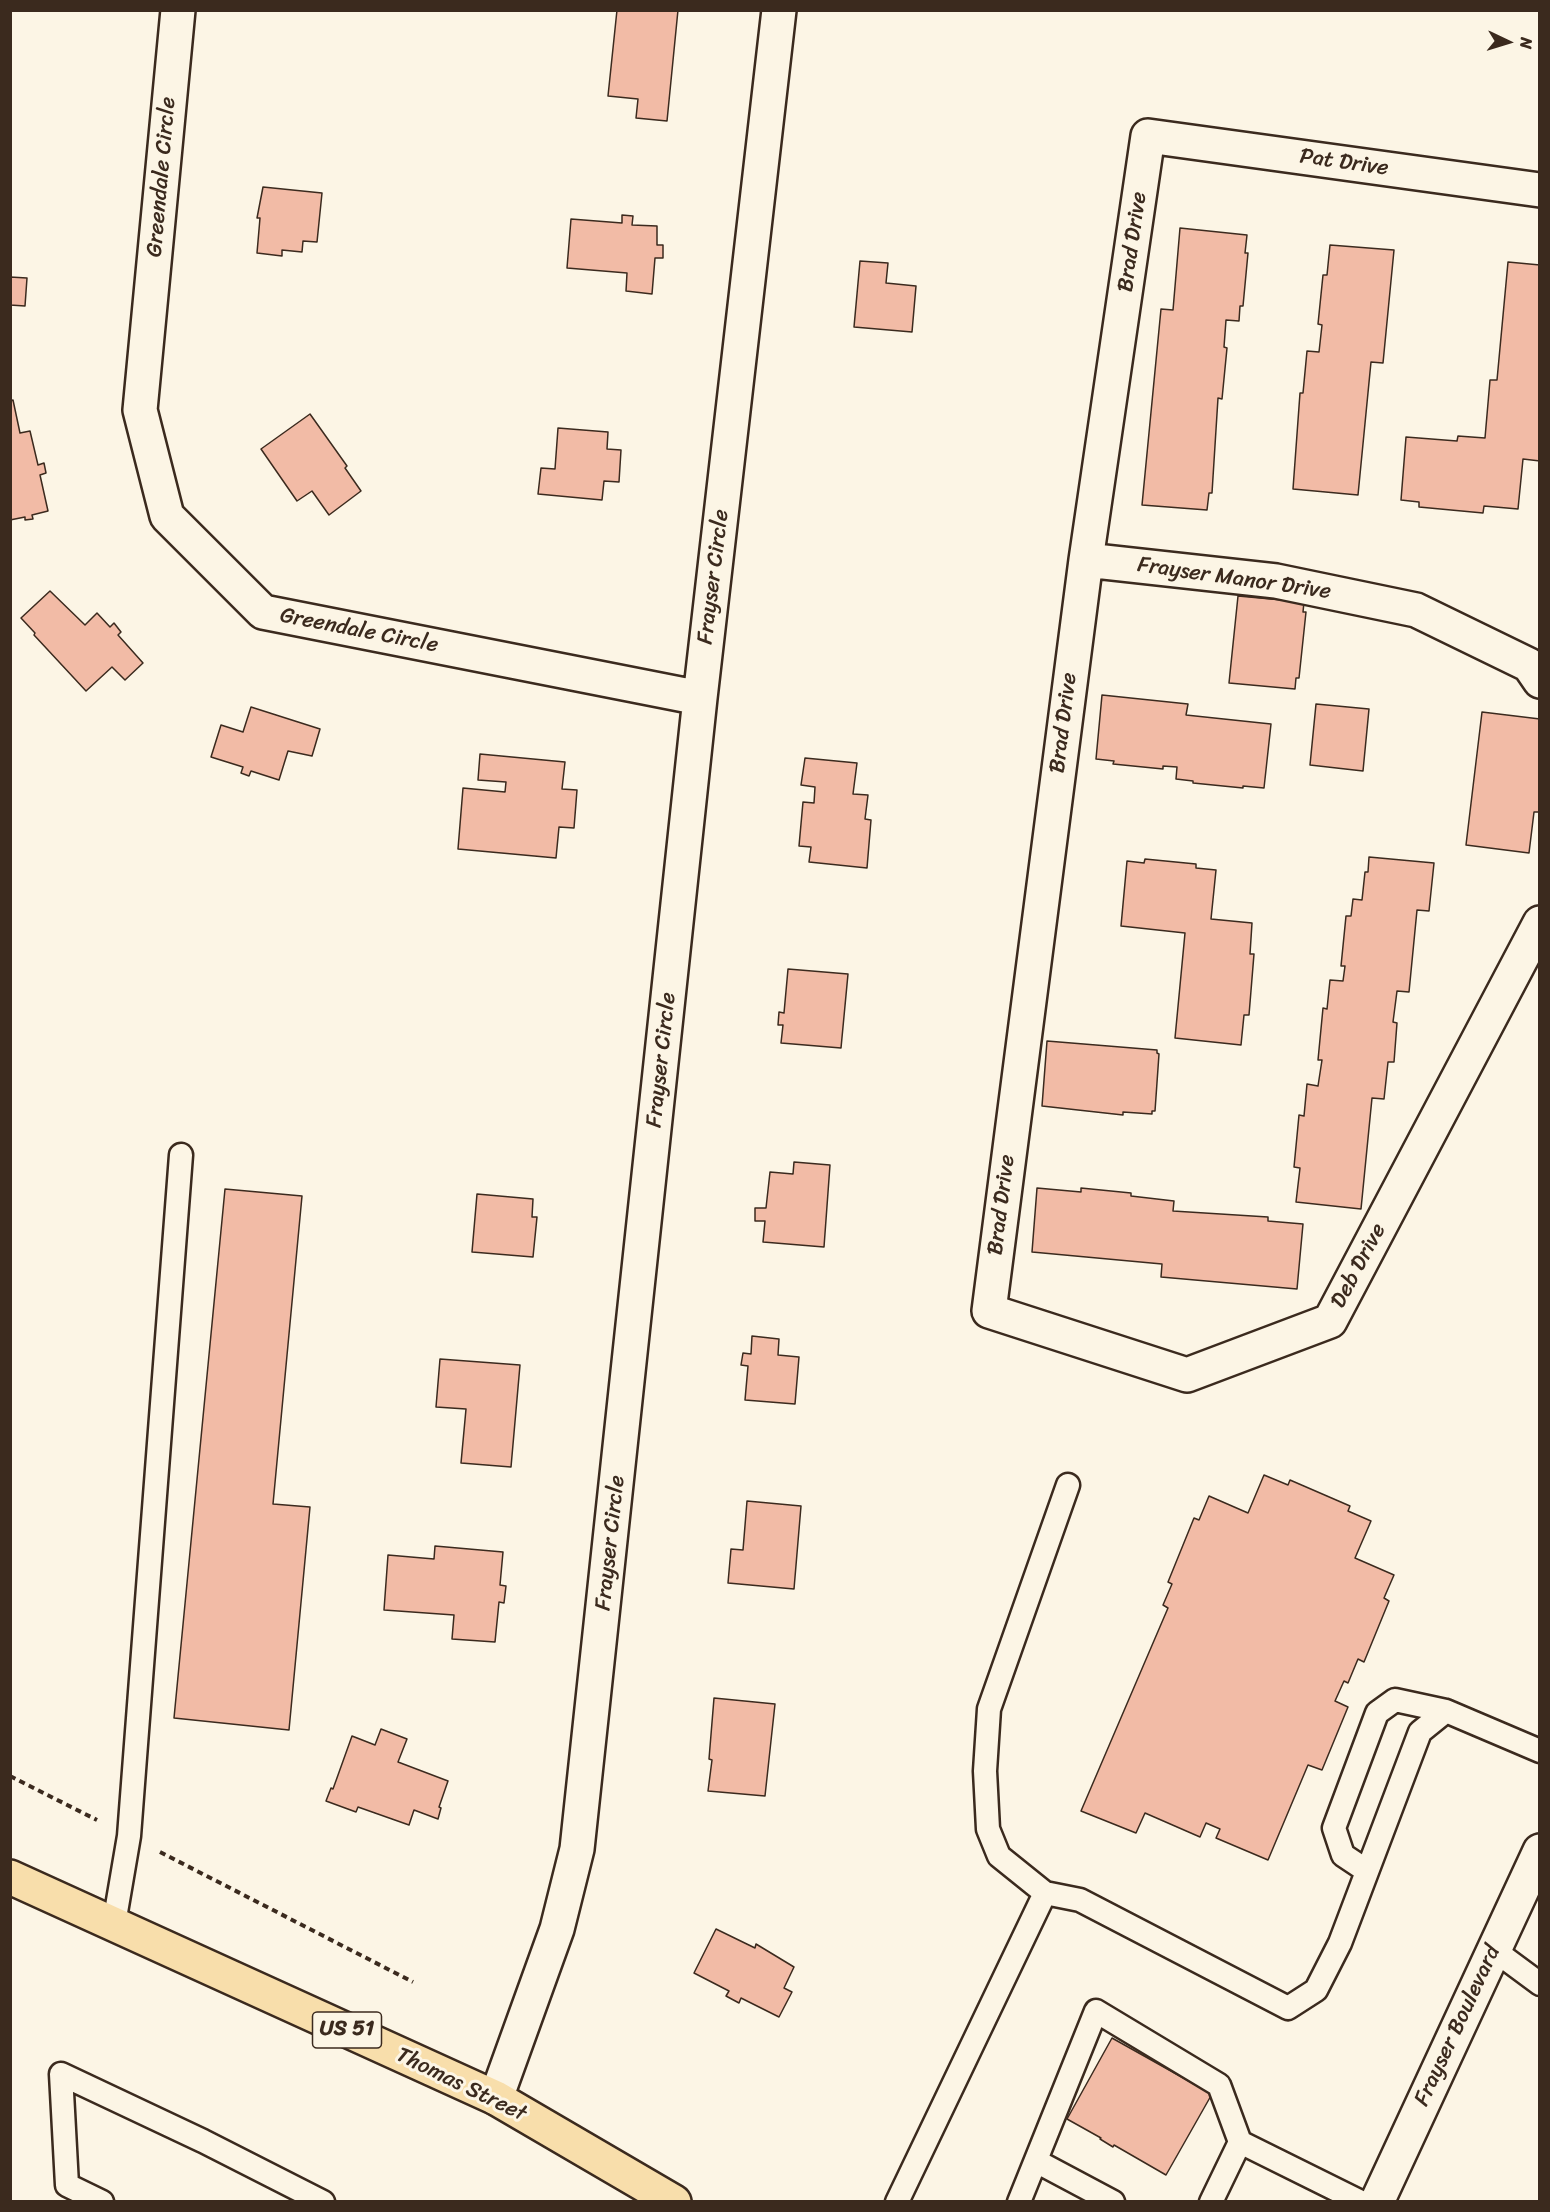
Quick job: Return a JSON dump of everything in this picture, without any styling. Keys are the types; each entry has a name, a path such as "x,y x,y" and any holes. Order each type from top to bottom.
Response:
{"highway":[{"name":"Thomas Street","path":"10,1877 496,2098 674,2202"}],"street":[{"name":"Greendale Circle","path":"178,10 140,410 167,516 263,612 700,698"},
{"name":"Frayser Circle","path":"496,2098 557,1929 577,1849 700,698 779,10"},
{"name":"Pat Drive","path":"1148,136 1539,190"},
{"name":"Brad Drive","path":"989,1311 1086,560 1148,136"},
{"name":"Frayser Manor Drive","path":"1086,560 1276,581 1416,610 1529,665 1539,681"},
{"name":"Deb Drive","path":"989,1311 1187,1375 1330,1321 1539,923"},
{"name":"Frayser Boulevard","path":"1377,2202 1539,1851"}],"lane":[{"path":"114,1924 129,1836 181,1155"},
{"path":"1068,1485 989,1710 985,1771 988,1829 999,1856 1045,1893 1080,1900 1288,2008 1316,1990 1340,1943 1420,1732 1446,1712"},
{"path":"1367,1870 1343,1855 1334,1827 1377,1713 1395,1701 1446,1712 1539,1751"},
{"path":"897,2202 1045,1893"},
{"path":"1494,1950 1539,1984"},
{"path":"1019,2202 1096,2011 1219,2085 1240,2142 1361,2202"},
{"path":"102,2202 67,2185 61,2073 323,2202"},
{"path":"1211,2202 1240,2142"},
{"path":"1036,2161 1113,2202"}],"path":[{"path":"10,1776 413,1982"}],"building":[{"path":"617,10 678,10 667,121 636,118 638,99 608,96"},
{"path":"263,187 322,193 317,242 303,241 302,252 282,250 282,256 257,253 260,218 257,218"},
{"path":"622,215 633,216 632,225 657,226 657,245 663,245 663,258 655,258 652,294 626,291 627,273 567,268 571,219 622,223"},
{"path":"1180,228 1247,235 1245,253 1248,253 1243,306 1240,306 1239,321 1226,320 1224,347 1227,348 1222,399 1218,398 1212,493 1209,493 1207,510 1142,505 1161,309 1173,310"},
{"path":"1330,245 1394,250 1383,363 1371,362 1358,495 1293,489 1300,393 1303,393 1307,351 1319,352 1322,325 1318,324 1323,275 1327,275"},
{"path":"860,261 888,263 886,283 916,286 912,332 854,327"},
{"path":"1508,262 1540,265 1540,461 1523,459 1518,509 1484,506 1483,513 1419,507 1419,502 1401,500 1406,437 1457,441 1458,436 1485,438 1490,380 1497,380"},
{"path":"10,277 27,278 25,306 10,305"},
{"path":"13,400 20,433 30,431 38,465 44,463 46,473 40,475 48,511 32,515 33,519 25,520 25,517 10,520 10,401"},
{"path":"310,414 347,466 345,468 361,491 329,515 312,491 297,501 261,449"},
{"path":"558,428 608,432 607,449 621,450 619,482 604,481 602,500 538,494 541,468 555,469"},
{"path":"50,591 85,625 97,613 110,627 114,623 121,632 118,635 143,663 125,680 112,667 86,691 21,618"},
{"path":"1238,596 1304,602 1303,612 1306,612 1299,678 1296,678 1295,689 1229,683"},
{"path":"1102,695 1188,704 1186,715 1271,724 1264,788 1193,783 1193,781 1176,779 1177,767 1163,766 1163,769 1113,764 1114,761 1096,759"},
{"path":"1316,704 1369,709 1363,771 1310,765"},
{"path":"251,707 320,729 312,756 288,751 279,780 251,771 249,776 241,773 243,767 211,757 221,725 243,732"},
{"path":"1482,712 1540,719 1540,807 1539,812 1534,812 1529,853 1466,845"},
{"path":"480,754 565,762 562,789 577,790 574,828 559,827 556,858 458,849 463,788 505,792 506,782 478,780"},
{"path":"805,758 857,763 853,794 868,795 865,819 871,820 867,868 809,862 811,847 799,846 803,802 814,803 815,787 801,785"},
{"path":"1369,857 1434,863 1429,911 1417,910 1409,992 1397,991 1393,1022 1397,1023 1394,1062 1388,1062 1384,1099 1372,1098 1361,1209 1296,1202 1300,1168 1294,1167 1299,1115 1304,1116 1307,1084 1318,1086 1322,1060 1318,1060 1323,1008 1327,1009 1330,980 1343,981 1345,966 1341,966 1346,916 1351,916 1353,899 1362,900"},
{"path":"1145,859 1196,864 1196,868 1216,870 1211,919 1252,923 1250,954 1254,954 1249,1015 1244,1015 1241,1045 1175,1038 1185,933 1121,926 1127,861 1144,863"},
{"path":"788,969 848,974 841,1048 781,1043 783,1025 778,1025 779,1012 784,1013"},
{"path":"1047,1041 1157,1050 1159,1054 1155,1111 1152,1111 1152,1114 1123,1112 1123,1115 1042,1106"},
{"path":"794,1162 830,1165 824,1247 763,1242 765,1221 755,1221 755,1208 766,1208 770,1172 793,1174"},
{"path":"1037,1188 1081,1192 1081,1188 1131,1193 1131,1196 1174,1201 1173,1211 1268,1217 1268,1221 1303,1224 1297,1289 1161,1277 1162,1264 1032,1252"},
{"path":"225,1189 302,1196 273,1504 310,1507 289,1730 174,1718"},
{"path":"477,1194 533,1199 532,1217 537,1217 533,1257 472,1252"},
{"path":"752,1336 779,1339 778,1355 799,1357 795,1404 745,1400 748,1366 741,1365 743,1353 751,1354"},
{"path":"440,1359 520,1365 511,1467 461,1463 466,1409 436,1407"},
{"path":"1264,1475 1288,1485 1290,1480 1350,1506 1348,1511 1371,1521 1355,1558 1394,1575 1384,1598 1389,1601 1364,1662 1358,1659 1348,1683 1344,1681 1335,1701 1348,1707 1322,1770 1308,1765 1268,1860 1216,1838 1220,1829 1206,1823 1200,1837 1145,1813 1136,1833 1081,1811 1168,1608 1163,1605 1172,1584 1168,1582 1194,1518 1199,1520 1209,1496 1248,1513"},
{"path":"747,1501 801,1506 794,1589 728,1583 731,1549 743,1550"},
{"path":"435,1546 503,1552 500,1585 506,1586 504,1603 499,1602 495,1642 452,1639 454,1615 384,1610 388,1555 434,1559"},
{"path":"714,1698 775,1704 765,1796 708,1791 712,1760 709,1759"},
{"path":"381,1729 407,1739 398,1762 448,1781 439,1807 441,1808 438,1819 414,1810 409,1825 358,1807 356,1812 326,1801 331,1788 333,1789 352,1736 375,1745"},
{"path":"716,1929 755,1948 756,1944 794,1967 784,1988 792,1992 779,2017 741,1998 739,2003 726,1996 729,1991 694,1973"},
{"path":"1112,2038 1212,2094 1166,2175 1067,2119"}]}
